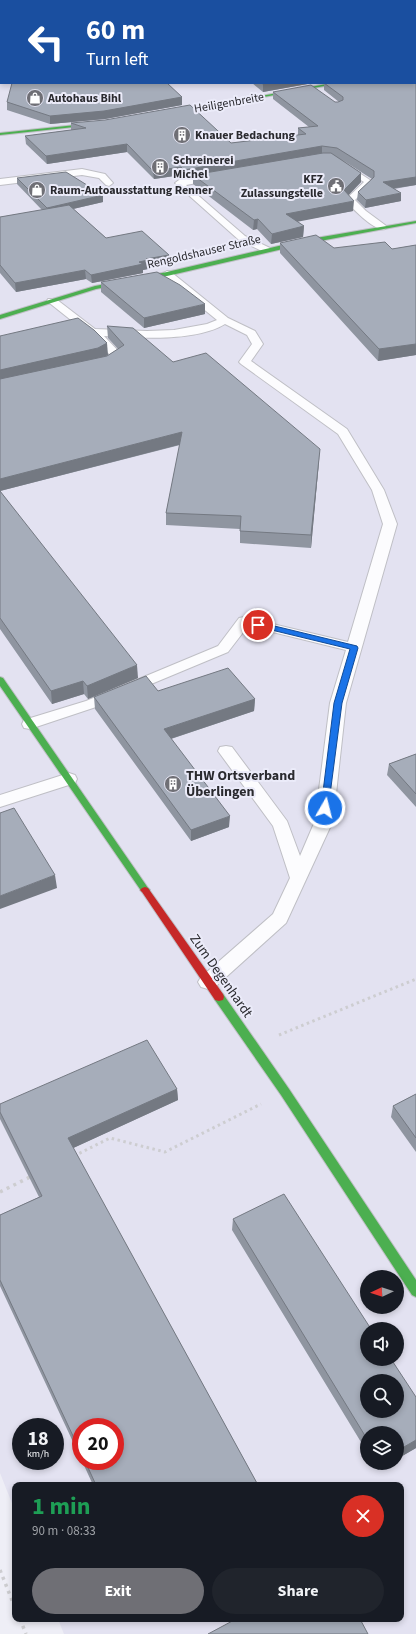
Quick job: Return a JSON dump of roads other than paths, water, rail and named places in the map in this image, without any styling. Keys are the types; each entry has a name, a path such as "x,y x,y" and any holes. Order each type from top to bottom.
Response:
{"street":[{"name":"Heiligenbreite","path":"158,115 316,90 336,84"},
{"path":"0,134 112,122"},
{"name":"Rengoldshauser Straße","path":"1,316 95,288 167,274 267,250 382,227 416,222"},
{"name":"Zum Degenhardt","path":"0,680 412,1277"}],"lane":[{"path":"333,159 369,182 350,200 363,213 382,227"},
{"path":"0,182 82,172 102,176 109,183"},
{"path":"225,175 179,183 242,238 267,250"},
{"path":"167,274 224,320 251,333 258,344 245,362 343,432 378,490 390,524 338,703 324,821 280,918 208,982"},
{"path":"52,301 92,332 117,356 103,364 96,366"},
{"path":"92,332 159,336 191,332 218,325 224,320"},
{"path":"64,325 79,322"},
{"path":"30,724 91,704 222,649 244,621 354,648"},
{"path":"226,751 281,824 299,878"},
{"path":"0,801 69,779"}],"place":[{"name":"Autohaus Bihl","path":"35,98"},
{"name":"Knauer Bedachung","path":"182,135"},
{"name":"Schreinerei Michel","path":"160,167"},
{"name":"KFZ Zulassungstelle","path":"336,186"},
{"name":"Raum-Autoausstattung Renner","path":"37,190"},
{"name":"THW Ortsverband Überlingen","path":"173,784"}]}
